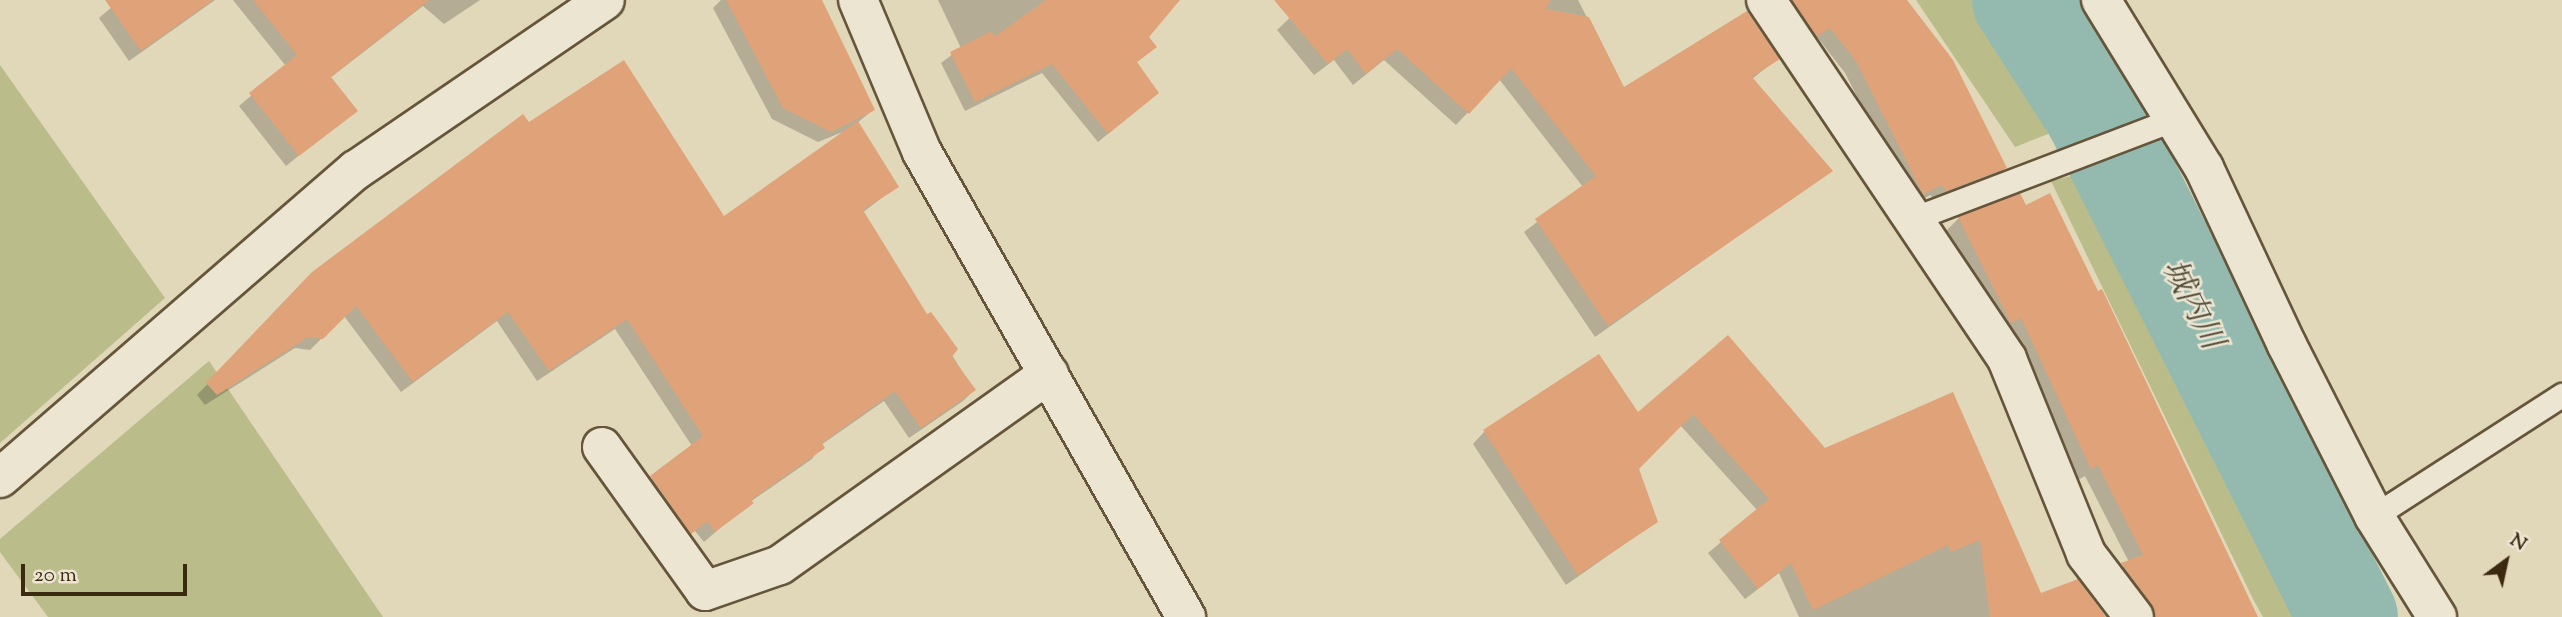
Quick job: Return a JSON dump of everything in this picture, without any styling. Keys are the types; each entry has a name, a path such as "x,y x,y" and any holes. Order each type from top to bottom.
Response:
{"street":[{"path":"0,478 356,170 605,0"},
{"path":"858,0 922,152 1186,617"},
{"path":"1766,0 1910,220 2007,359 2086,554 2134,617"},
{"path":"2101,0 2204,168 2287,345 2374,516 2437,617"},
{"path":"602,447 705,591 780,565 1049,374"}],"lane":[{"path":"1910,220 2174,119"},
{"path":"2374,516 2562,395"}],"green space":[{"path":"1916,0 1983,0 2066,127 2015,147"},
{"path":"0,65 165,298 0,443"},
{"path":"2090,171 2245,488 2318,617 2263,617 2254,601 2051,181"},
{"path":"209,361 383,617 48,617 0,552 0,539"}],"building":[{"path":"105,0 213,0 141,51"},
{"path":"253,0 429,0 331,77 358,111 299,156 249,93 297,55"},
{"path":"726,0 822,0 875,110 831,132 783,108"},
{"path":"1046,0 1180,0 1149,37 1157,47 1137,62 1159,93 1108,134 1052,64 975,102 950,52 992,31 994,37"},
{"path":"1274,0 1551,0 1545,9 1589,17 1624,87 1747,11 1780,59 1752,77 1833,171 1608,326 1535,219 1596,176 1511,68 1469,114 1397,49 1366,74 1347,49 1328,64"},
{"path":"1792,0 1907,0 1953,60 2007,168 1946,191 1942,185 1923,194 1856,61 1830,28 1817,36"},
{"path":"624,60 724,216 858,121 899,187 863,210 927,314 931,312 958,349 952,357 976,390 921,428 895,391 822,443 825,448 751,500 754,503 715,532 707,521 691,534 650,476 703,436 627,319 549,371 508,312 413,382 356,306 323,339 308,337 217,395 206,383 312,272 523,114 529,122"},
{"path":"2020,193 2026,205 2050,193 2098,291 2102,289 2258,617 2155,617 2151,604 2121,563 2143,555 2098,465 2091,469 2021,318 2011,323 1958,217"},
{"path":"1728,335 1825,448 1953,392 2041,593 2078,579 2106,617 1990,617 1980,540 1951,552 1948,545 1813,610 1791,563 1758,589 1719,540 1769,499 1693,414 1639,469 1658,522 1578,575 1483,430 1599,354 1638,412"}],"waterway":[{"name":"城内川","path":"2022,0 2094,112 2348,617"}]}
